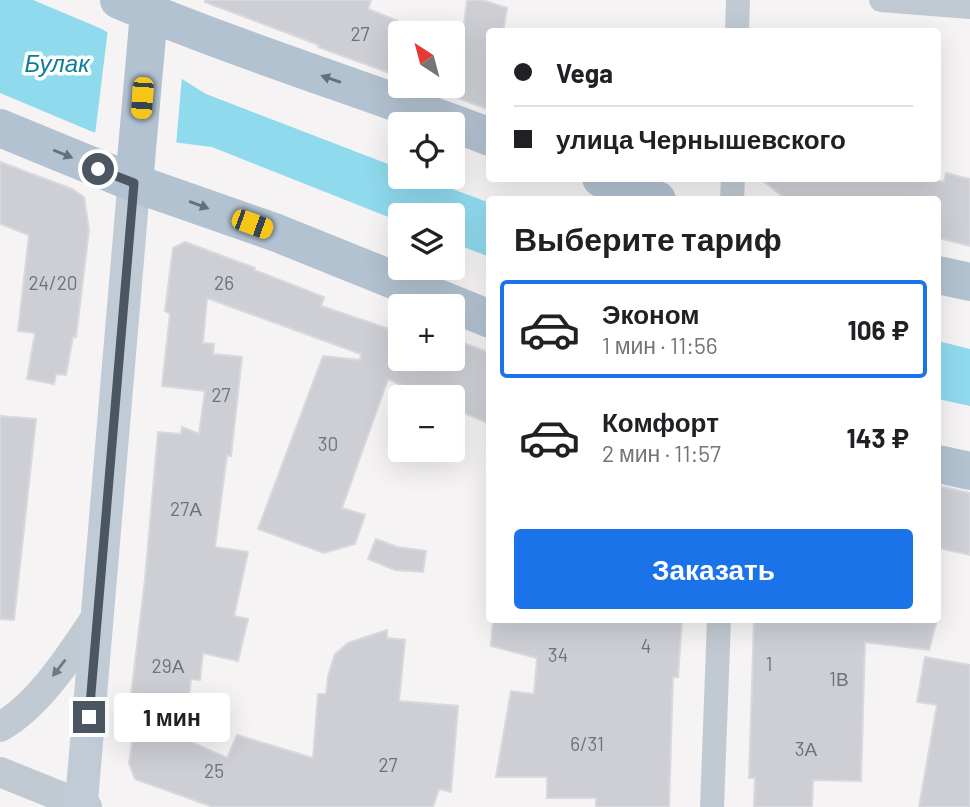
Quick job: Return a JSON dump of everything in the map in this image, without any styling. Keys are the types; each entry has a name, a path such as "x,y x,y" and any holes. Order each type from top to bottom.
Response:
{"main road":[{"path":"83,806 136,167 141,14 396,101 486,135"},
{"path":"0,128 136,167 277,233 486,317"},
{"path":"611,182 646,196"},
{"path":"941,276 970,282"},
{"path":"941,465 970,471"}],"street":[{"path":"737,28 738,0"},
{"path":"881,0 970,8"},
{"path":"0,727 43,689 99,613"},
{"path":"712,807 719,623"},
{"path":"0,772 83,806"}],"water":[{"name":"Булак","path":"0,0 33,0 102,29 206,94 388,164 388,189 452,189 486,202 486,255 465,248 465,203 388,203 388,217 212,147 93,132 0,93"},
{"path":"941,342 970,349 970,406 941,400"}],"pier":[{"path":"108,29 182,76 176,146 95,135"}],"building":[{"path":"371,0 368,9 398,21 388,21 388,73 318,47 319,45 205,2"},
{"path":"467,0 482,0 507,8 504,28 486,28 486,108 458,98 466,98 464,21"},
{"path":"0,162 72,189 84,197 89,230 76,337 73,337 66,375 56,374 54,384 27,379 35,333 18,331 29,235 0,224"},
{"path":"946,173 970,179 970,246 941,239 941,196 782,196 765,182 941,181 944,182"},
{"path":"185,242 324,297 321,306 388,329 388,371 465,371 465,344 486,351 486,422 465,413 465,385 402,385 388,379 342,508 365,515 355,544 324,553 258,529 323,356 360,360 361,354 207,298 203,343 214,344 213,354 242,357 231,456 227,455 215,547 248,552 234,616 248,619 238,661 203,653 200,680 191,679 186,723 191,742 227,758 237,735 313,758 318,694 326,694 335,654 348,643 387,630 387,638 405,640 399,701 458,706 451,792 439,789 433,807 213,807 135,779 129,763 139,697 131,696 158,432 181,434 182,427 199,434 205,391 162,386 170,314 165,311 173,248"},
{"path":"0,416 36,419 14,620 0,619"},
{"path":"941,487 970,493 970,555 941,549"},
{"path":"376,539 397,547 426,551 423,572 395,570 368,559"},
{"path":"493,623 682,623 678,677 673,677 669,807 596,807 596,798 547,798 547,777 496,777 511,691 534,694 537,658 491,646"},
{"path":"754,623 936,623 929,650 865,642 861,781 813,780 812,807 754,807 755,778 749,778"},
{"path":"925,657 970,665 970,807 919,807 937,705 917,702"}],"route":[{"path":"89,717 134,183 98,169"}]}
